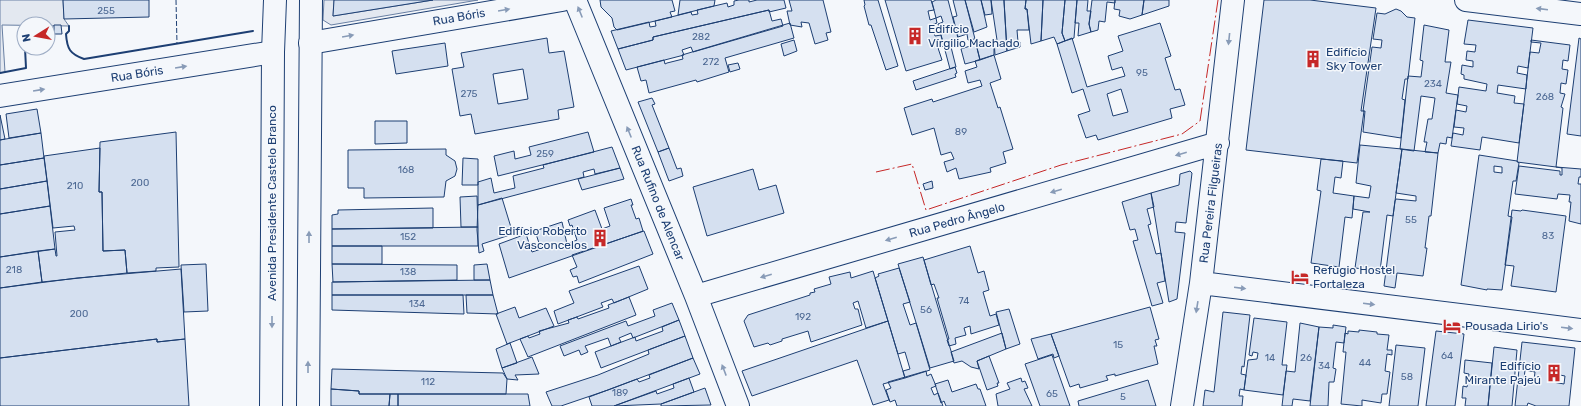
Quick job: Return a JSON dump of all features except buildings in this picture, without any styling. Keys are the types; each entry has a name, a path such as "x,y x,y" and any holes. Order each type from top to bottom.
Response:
{"street":[{"name":"Avenida Presidente Castelo Branco","path":"272,406 273,52 275,0"},
{"path":"308,406 311,0"},
{"name":"Rua Bóris","path":"310,43 562,0"},
{"name":"Rua Rufino de Alencar","path":"575,0 696,296 738,406"},
{"name":"Rua Pereira Filgueiras","path":"1182,406 1201,283 1233,0"},
{"path":"1466,0 1581,14"},
{"name":"Rua Bóris","path":"0,96 273,52"},
{"name":"Rua Pedro Ângelo","path":"696,296 1218,143"},
{"path":"1201,283 1581,330"}],"shaded area":[{"path":"0,0 63,0 64,19 69,26 56,26 56,16 16,16 16,25 2,25 5,72 0,73"},
{"path":"324,0 334,0 333,16 433,0 478,0 331,25 323,20"}],"fence":[{"path":"176,0 177,44"}],"wall":[{"path":"69,26 69,31 66,34 68,47 72,53 84,59 253,31"},
{"path":"0,73 26,68 25,56"}],"power":[{"path":"876,172 912,164 926,210 1061,165 1182,134 1200,121 1218,0"}],"place":[{"name":"Edifício Vírgilio Machado","path":"915,36"},
{"name":"Edifício Sky Tower","path":"1313,59"},
{"name":"Edifício Roberto Vasconcelos","path":"600,238"},
{"name":"Refugio Hostel Fortaleza","path":"1300,277"},
{"name":"Pousada Lirio's","path":"1452,326"},
{"name":"Edifício Mirante Pajeú","path":"1554,373"}]}
